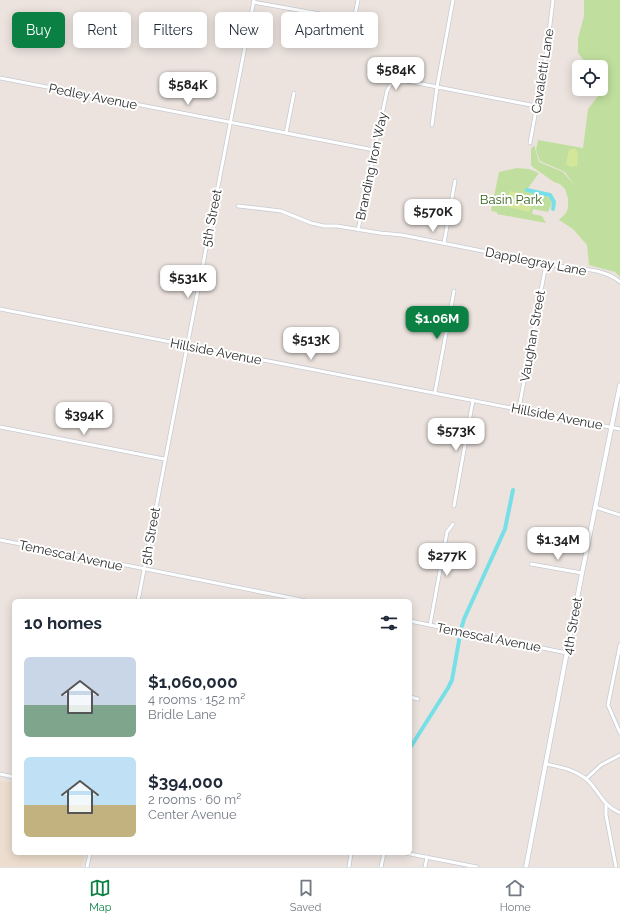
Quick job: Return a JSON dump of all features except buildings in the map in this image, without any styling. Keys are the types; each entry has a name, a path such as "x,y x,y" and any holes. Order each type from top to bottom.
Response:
{"street":[{"path":"253,1 354,20 358,0"},
{"path":"432,125 437,87 453,0"},
{"name":"Cavaletti Lane","path":"530,142 547,49 553,0"},
{"name":"5th Street","path":"138,599 253,1"},
{"name":"Pedley Avenue","path":"0,78 374,150"},
{"name":"Branding Iron Way","path":"358,230 387,91 391,84 401,80 536,106"},
{"path":"286,133 294,93"},
{"path":"444,243 455,181"},
{"name":"Dapplegray Lane","path":"238,206 281,211 311,223 358,230 402,234 546,264 600,272 614,277 620,282"},
{"name":"Vaughan Street","path":"519,408 546,264"},
{"path":"435,392 454,291"},
{"name":"Hillside Avenue","path":"0,309 519,408 620,429"},
{"name":"4th Street","path":"526,867 582,573 620,385"},
{"path":"454,506 473,400"},
{"path":"0,427 164,459"},
{"path":"595,508 620,515"},
{"path":"430,625 448,532 453,524"},
{"name":"Temescal Avenue","path":"0,540 144,570 296,599"},
{"path":"531,564 582,573"},
{"name":"Temescal Avenue","path":"412,621 567,652"},
{"path":"620,645 608,705 620,733"},
{"path":"412,698 418,699"},
{"path":"586,779 601,765 620,755"},
{"path":"546,764 568,769 586,779 606,805 620,813"},
{"path":"0,774 12,777"},
{"path":"606,805 606,815 616,867"},
{"path":"412,854 477,867"},
{"path":"87,867 90,855"},
{"path":"349,867 351,855"},
{"path":"381,867 384,855"},
{"path":"426,867 427,857"}],"shaded area":[{"path":"0,781 12,783 12,855 85,855 82,867 0,867"}],"green space":[{"path":"584,0 620,0 620,277 615,272 589,265 587,245 573,229 559,220 566,213 568,208 568,198 565,189 560,184 554,182 531,165 531,149 534,145 539,162 563,172 574,185 565,172 540,161 536,150 538,140 583,148 588,109 598,96 608,96 608,60 584,60 578,53 578,38 584,16"},
{"path":"575,148 578,153 577,166 571,167 566,164 569,150"},
{"name":"Basin Park","path":"517,168 529,169 539,173 526,191 550,198 552,203 548,212 533,209 532,214 542,216 546,223 497,214 497,212 491,211 499,172"},
{"path":"510,191 533,196 533,202 529,212 508,207 506,203"}],"waterway":[{"path":"527,190 550,195 554,202 553,209"},
{"path":"462,626 505,529 513,490"},
{"path":"412,745 452,680 460,635"}]}
